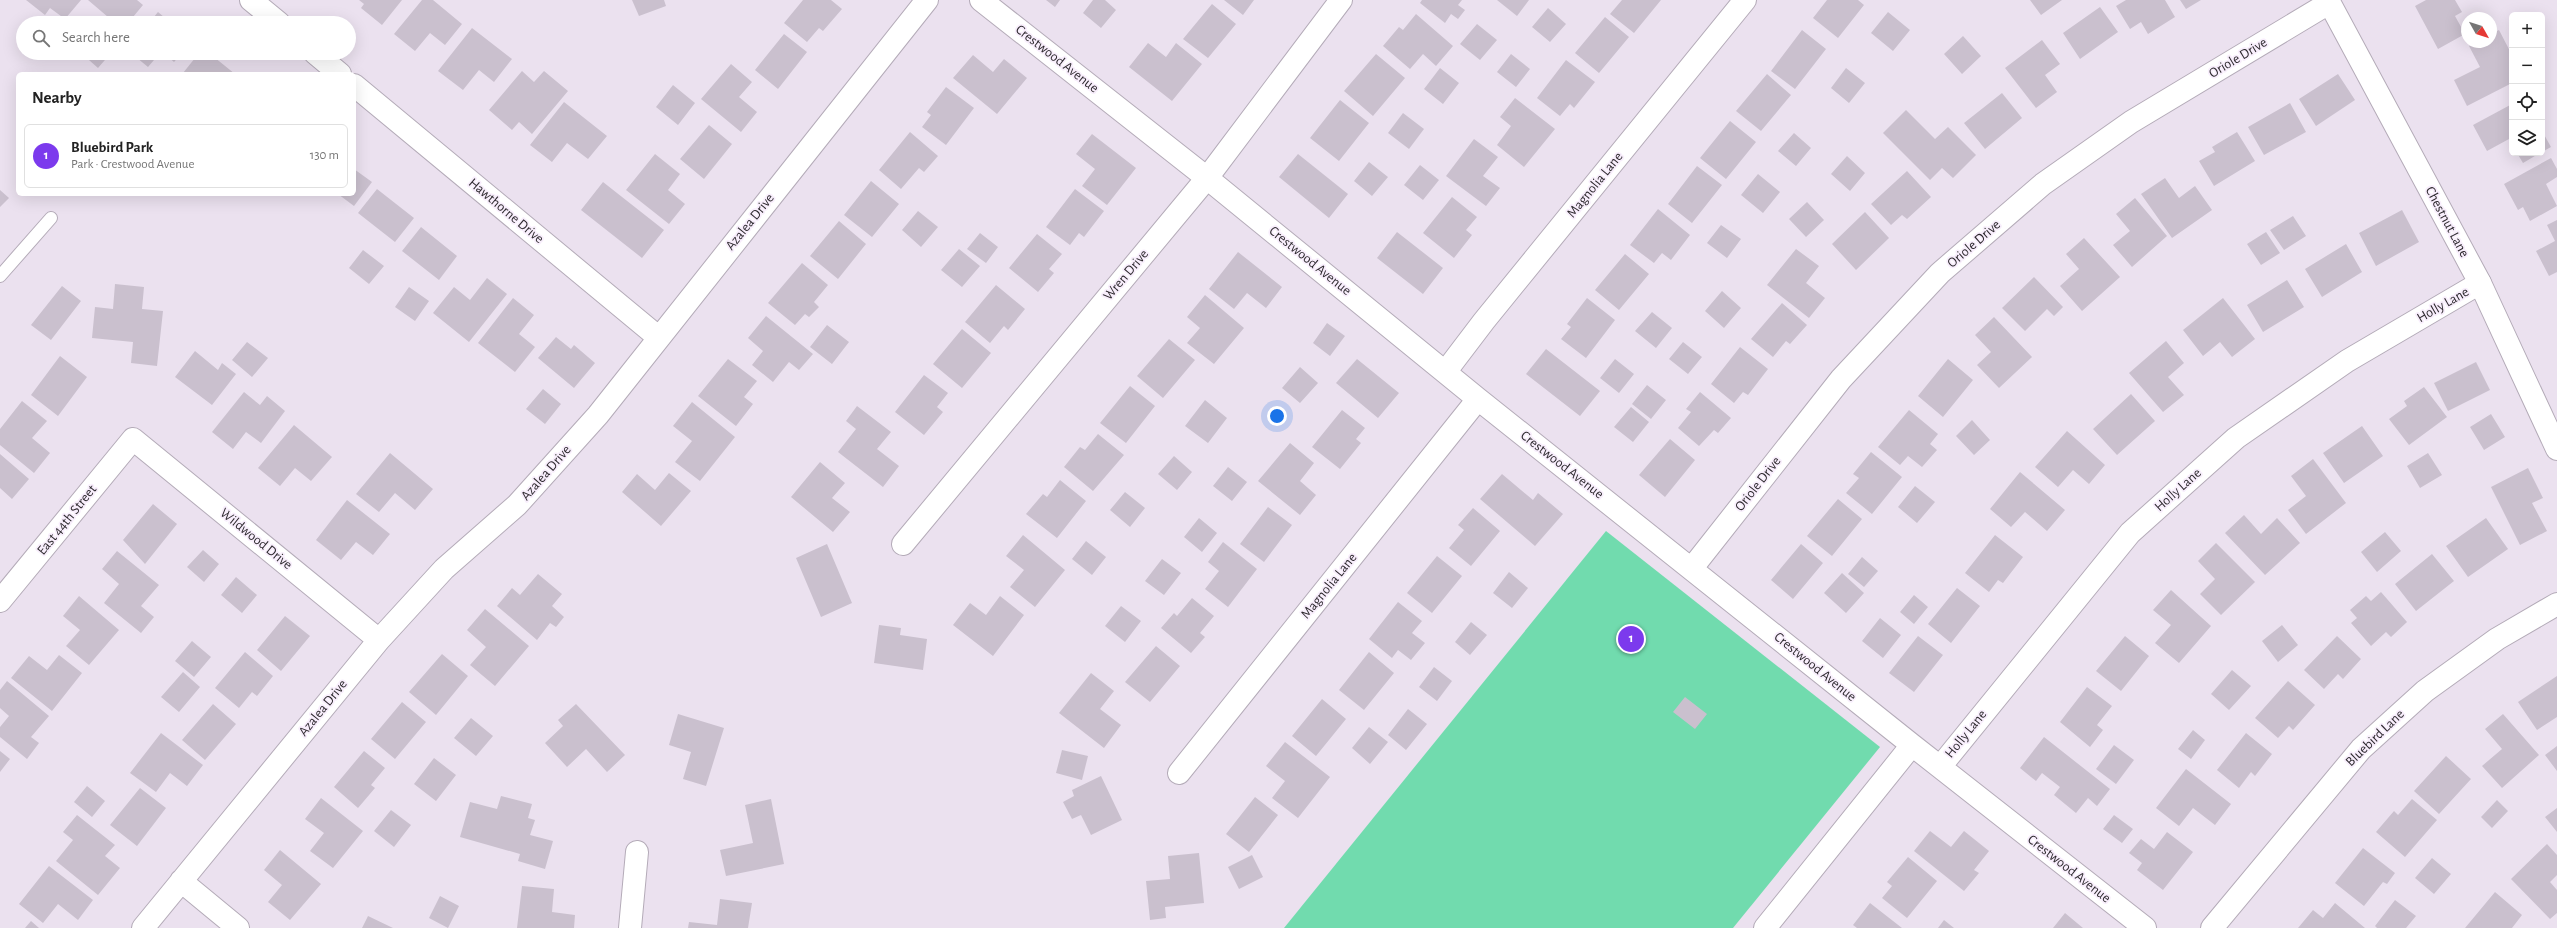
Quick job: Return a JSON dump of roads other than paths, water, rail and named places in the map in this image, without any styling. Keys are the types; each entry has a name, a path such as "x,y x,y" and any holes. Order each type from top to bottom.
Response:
{"street":[{"path":"251,0 270,16"},
{"name":"Azalea Drive","path":"143,928 379,640 444,569 517,505 598,414 927,0"},
{"name":"Crestwood Avenue","path":"981,0 1207,178 1446,371 1478,399 1692,568 1912,745 2145,928"},
{"name":"Wren Drive","path":"903,544 1207,178 1341,0"},
{"name":"Magnolia Lane","path":"1446,371 1488,316 1745,0"},
{"name":"Chestnut Lane","path":"2329,1 2480,283 2557,449"},
{"name":"Oriole Drive","path":"1692,568 1841,379 1940,273 2043,184 2131,122 2329,1"},
{"path":"323,60 338,72"},
{"name":"Hawthorne Drive","path":"356,87 658,337"},
{"name":"Holly Lane","path":"1940,767 2130,533 2236,438 2347,361 2480,283"},
{"name":"Magnolia Lane","path":"1179,773 1478,399"},
{"name":"Wildwood Drive","path":"133,439 379,640"},
{"name":"East 44th Street","path":"0,601 133,439"},
{"name":"Bluebird Lane","path":"2212,928 2361,749 2425,691 2497,639 2557,604"},
{"path":"1765,928 1912,745"},
{"path":"630,928 637,852"},
{"path":"181,881 238,928"}],"lane":[{"path":"0,276 51,218"}],"place":[{"name":"Bluebird Park","path":"1631,639"}]}
